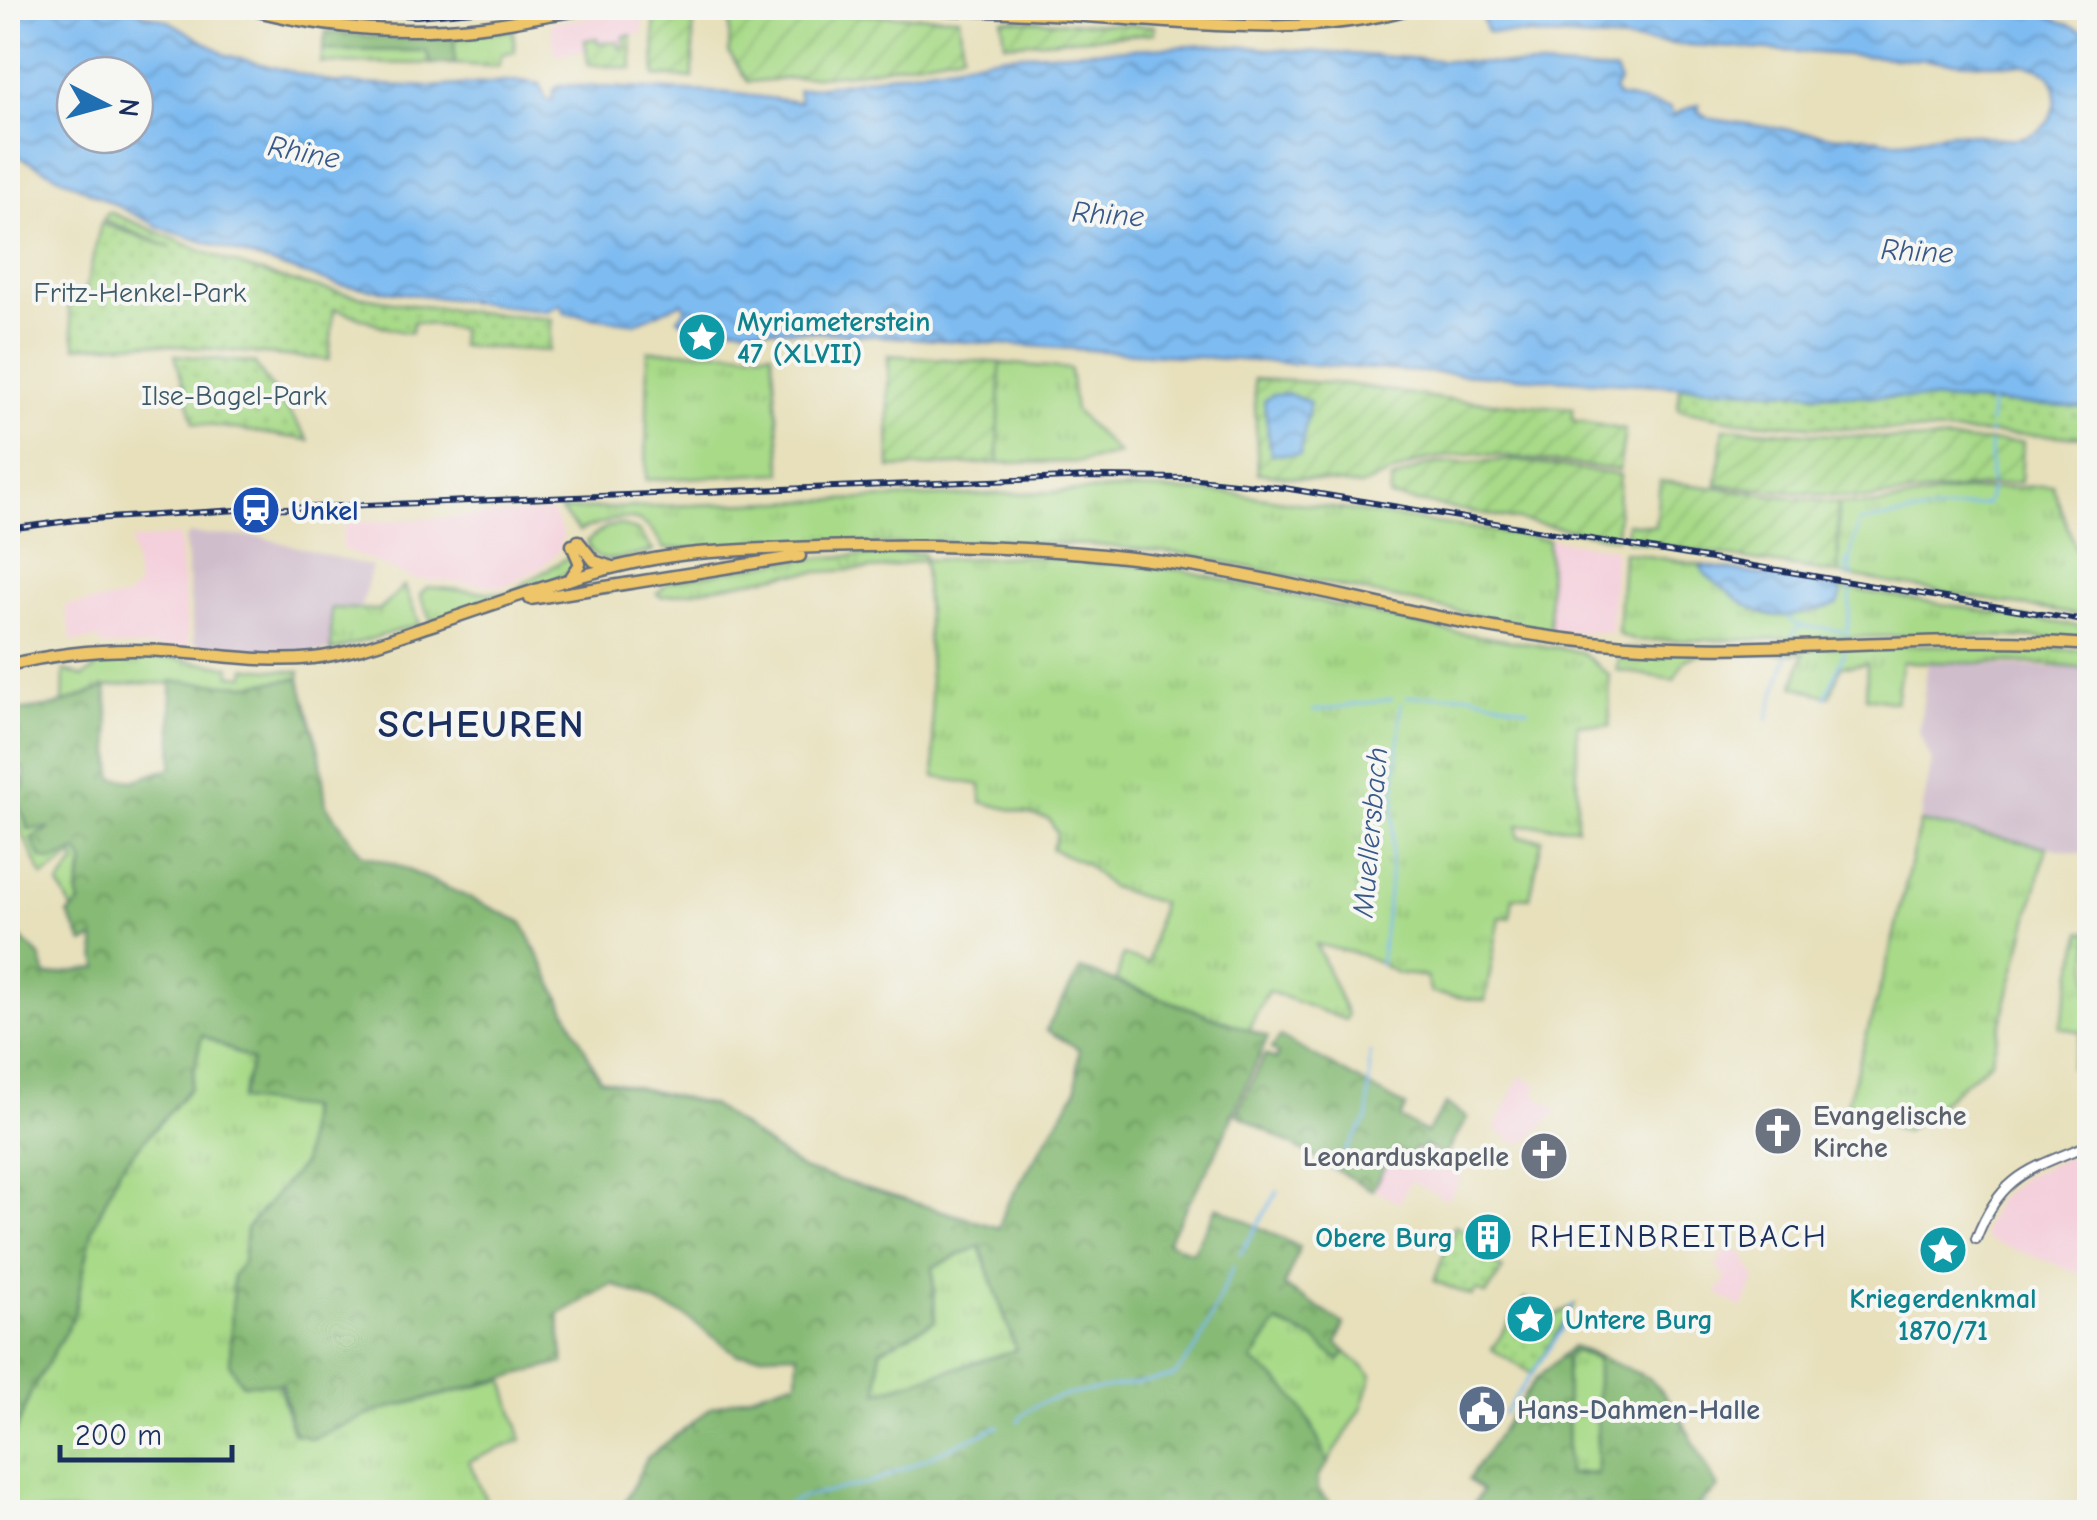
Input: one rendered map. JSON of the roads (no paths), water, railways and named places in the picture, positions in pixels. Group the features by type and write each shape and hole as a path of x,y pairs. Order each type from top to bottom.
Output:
{"main road":[{"path":"246,8 317,23 400,30 481,26 604,8"},
{"path":"845,8 1033,13 1277,28 1358,21 1412,8"},
{"path":"568,580 580,564 575,543 594,561 613,567"},
{"path":"8,665 118,650 258,659 316,658 363,648 613,567 711,552 820,550 1001,549 1111,555 1199,567 1501,630 1601,643 1739,647 1977,639 2090,645"},
{"path":"510,600 820,550"}],"street":[{"path":"1976,1239 1991,1202 2007,1185 2090,1144"}],"water":[{"name":"Rhine","path":"8,8 129,8 169,21 226,55 335,83 430,87 520,81 540,84 546,99 552,100 553,90 559,85 729,93 800,102 798,90 1006,55 1215,45 1616,72 1619,82 1614,90 1618,97 1670,108 1673,115 1699,104 1699,112 1712,119 1893,141 1953,133 2028,136 2049,121 2055,88 2044,71 2020,64 1487,32 1481,15 1484,8 2030,8 2089,33 2089,408 1403,371 684,323 678,318 686,309 682,302 636,323 565,313 561,304 547,311 339,285 164,229 8,151"},
{"path":"1289,394 1310,402 1300,455 1271,454 1264,401 1272,395"},
{"path":"1701,567 1835,587 1842,593 1838,604 1815,611 1767,614 1741,601 1706,575"}],"waterway":[{"path":"1990,424 1991,401"},
{"path":"1990,444 1991,483"},
{"path":"1852,578 1850,558 1859,522 1987,504 1991,488"},
{"path":"8,551 12,549"},
{"path":"1845,577 1848,560"},
{"path":"1847,636 1851,588"},
{"path":"1789,619 1800,626 1843,631"},
{"path":"1792,635 1799,626"},
{"path":"1826,698 1845,649"},
{"path":"1767,720 1788,652"},
{"name":"Muellersbach","path":"1407,697 1469,694 1528,709"},
{"path":"1313,711 1392,699"},
{"name":"Muellersbach","path":"1380,965 1389,892 1401,703"},
{"name":"Muellersbach","path":"1333,1170 1368,1118 1370,1052"},
{"name":"Muellersbach","path":"1240,1254 1278,1191"},
{"name":"Muellersbach","path":"1019,1421 1029,1410 1066,1395 1175,1375 1199,1345 1233,1267"},
{"path":"1504,1414 1561,1331 1572,1305"},
{"name":"Muellersbach","path":"771,1512 800,1498 872,1483 999,1426"},
{"path":"1693,1512 1707,1504"}],"railway":[{"path":"317,8 416,16 507,8"},
{"path":"8,529 76,520 238,510 1093,477 1188,478 1284,488 2090,622"}],"place":[{"name":"Myriameterstein 47 (XLVII)","path":"702,337"},
{"name":"Unkel","path":"256,510"},
{"name":"Evangelische Kirche","path":"1778,1131"},
{"name":"Leonarduskapelle","path":"1544,1156"},
{"name":"Obere Burg","path":"1488,1237"},
{"name":"Kriegerdenkmal 1870/71","path":"1943,1250"},
{"name":"Untere Burg","path":"1530,1319"},
{"name":"Hans-Dahmen-Halle","path":"1482,1409"}],"district":[{"name":"SCHEUREN","path":"482,724"},
{"name":"RHEINBREITBACH","path":"1679,1236"}],"park label":[{"name":"Fritz-Henkel-Park","path":"140,292"},
{"name":"Ilse-Bagel-Park","path":"234,395"}]}
